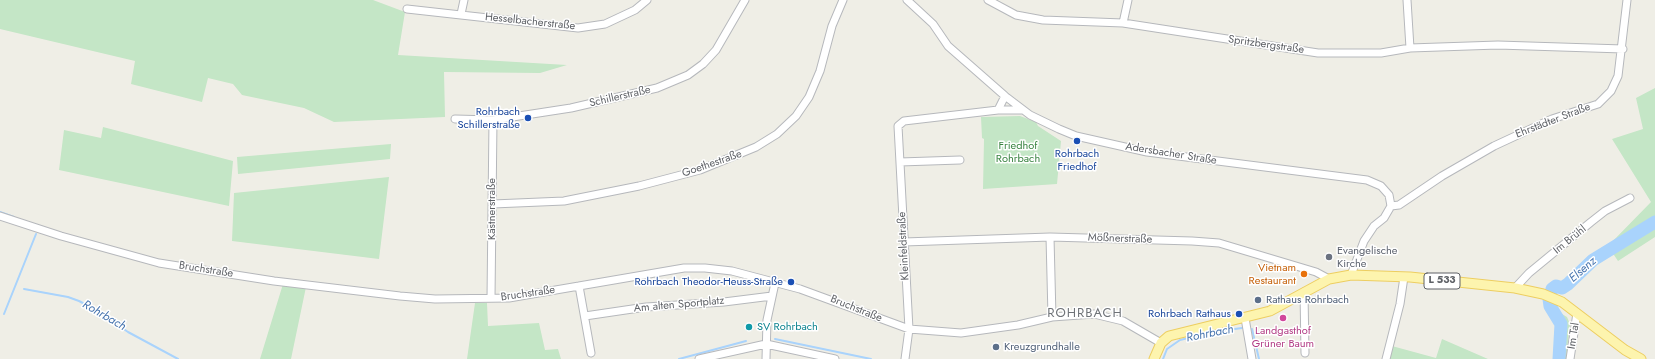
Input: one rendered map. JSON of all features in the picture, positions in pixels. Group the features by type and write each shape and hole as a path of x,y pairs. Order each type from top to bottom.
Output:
{"main road":[{"name":"L 533","path":"1161,343 1169,336 1178,332 1245,318 1270,311 1329,279 1352,275 1404,277 1533,291 1562,302 1641,359"},
{"path":"1154,359 1161,343"}],"street":[{"path":"461,14 464,0"},
{"name":"Hesselbacherstraße","path":"407,9 578,28 605,24 635,10 647,0"},
{"name":"Schillerstraße","path":"455,119 493,120 571,108 657,88 688,75 703,64 716,50 745,0"},
{"name":"Goethestraße","path":"493,204 564,201 639,186 700,170 756,147 777,134 796,116 809,97 820,71 832,26 843,0"},
{"name":"Adersbacher Straße","path":"907,0 933,24 948,46 1005,96 1023,110 1059,129 1076,136 1147,152 1367,180 1381,186 1389,195 1391,206"},
{"name":"Spritzbergstraße","path":"988,0 1016,15 1043,20 1123,23 1318,53 1381,53 1410,48 1498,45 1623,49"},
{"path":"1123,23 1128,0"},
{"path":"1407,0 1410,48"},
{"name":"Ehrstädter Straße","path":"1391,206 1399,205 1442,176 1494,146 1552,119 1598,104 1611,91 1618,76 1623,49 1627,0"},
{"path":"998,110 1005,96"},
{"name":"Kleinfeldstraße","path":"905,359 909,329 898,126 904,121 998,110 1023,110"},
{"name":"Kästnerstraße","path":"491,298 493,120"},
{"path":"900,162 960,160"},
{"name":"Im Brühl","path":"1515,288 1529,273 1591,222 1630,198"},
{"path":"1352,275 1364,241 1374,226 1384,218 1391,206"},
{"name":"Bruchstraße","path":"0,216 61,236 159,263 274,281 400,296 435,299 491,298 532,295 684,268 705,268 732,271 833,300 869,316 909,329 961,333 1018,325 1052,317 1094,314 1108,317 1133,326 1161,343"},
{"path":"1050,236 1052,317"},
{"name":"Mößnerstraße","path":"904,242 1050,236 1192,240 1219,243 1316,272 1329,279"},
{"path":"1386,359 1400,304 1404,277"},
{"path":"766,359 767,320 775,283"},
{"path":"579,286 591,352"},
{"path":"1304,292 1305,353"},
{"name":"Am alten Sportplatz","path":"585,316 646,306 724,302 772,296"},
{"name":"Im Tal","path":"1570,359 1577,313"},
{"path":"1245,318 1252,359"},
{"path":"698,359 766,344 835,359"}],"green space":[{"path":"0,0 373,0 405,12 398,55 567,65 540,73 444,72 445,117 334,122 304,108 242,95 233,84 208,78 202,102 131,84 135,61 0,29"},
{"path":"1655,88 1655,237 1618,261 1608,246 1651,202 1612,139 1643,129 1636,98"},
{"name":"Friedhof Rohrbach","path":"1020,116 1036,122 1038,126 1061,141 1057,184 983,189 984,139 982,138 981,117"},
{"path":"103,127 233,161 229,206 59,170 64,130 101,138"},
{"path":"391,144 390,159 238,174 237,157"},
{"path":"389,177 379,259 232,241 234,193"},
{"path":"283,284 306,287 291,359 260,359"},
{"path":"475,303 487,303 488,326 539,323 545,350 558,349 561,359 467,359"},
{"path":"1557,311 1567,317 1570,324 1566,359 1556,359 1559,321"},
{"path":"1442,339 1488,359 1388,359 1392,346 1436,358"}],"waterway":[{"name":"Rohrbach","path":"0,212 14,217"},
{"name":"Elsenz","path":"1559,359 1561,324 1550,306 1549,299 1552,289 1556,286 1562,288 1593,260 1655,222"},
{"name":"Rohrbach","path":"4,314 36,234"},
{"name":"Rohrbach","path":"24,289 68,297 79,301 96,310 128,332 178,359"},
{"name":"Rohrbach","path":"1163,359 1167,349 1180,340 1213,332 1242,328"},
{"name":"Rohrbach","path":"1252,329 1259,359"},
{"name":"Rohrbach","path":"775,339 871,359"},
{"name":"Rohrbach","path":"679,359 746,341"}],"place":[{"name":"Rohrbach Schillerstraße","path":"528,118"},
{"name":"Rohrbach Friedhof","path":"1077,141"},
{"name":"Evangelische Kirche","path":"1329,257"},
{"name":"Vietnam Restaurant","path":"1304,274"},
{"name":"Rohrbach Theodor-Heuss-Straße","path":"791,282"},
{"name":"Rathaus Rohrbach","path":"1258,300"},
{"name":"Rohrbach Rathaus","path":"1239,314"},
{"name":"Landgasthof Grüner Baum","path":"1283,318"},
{"name":"SV Rohrbach","path":"749,327"},
{"name":"Kreuzgrundhalle","path":"996,347"}],"district":[{"name":"ROHRBACH","path":"1085,314"}]}
